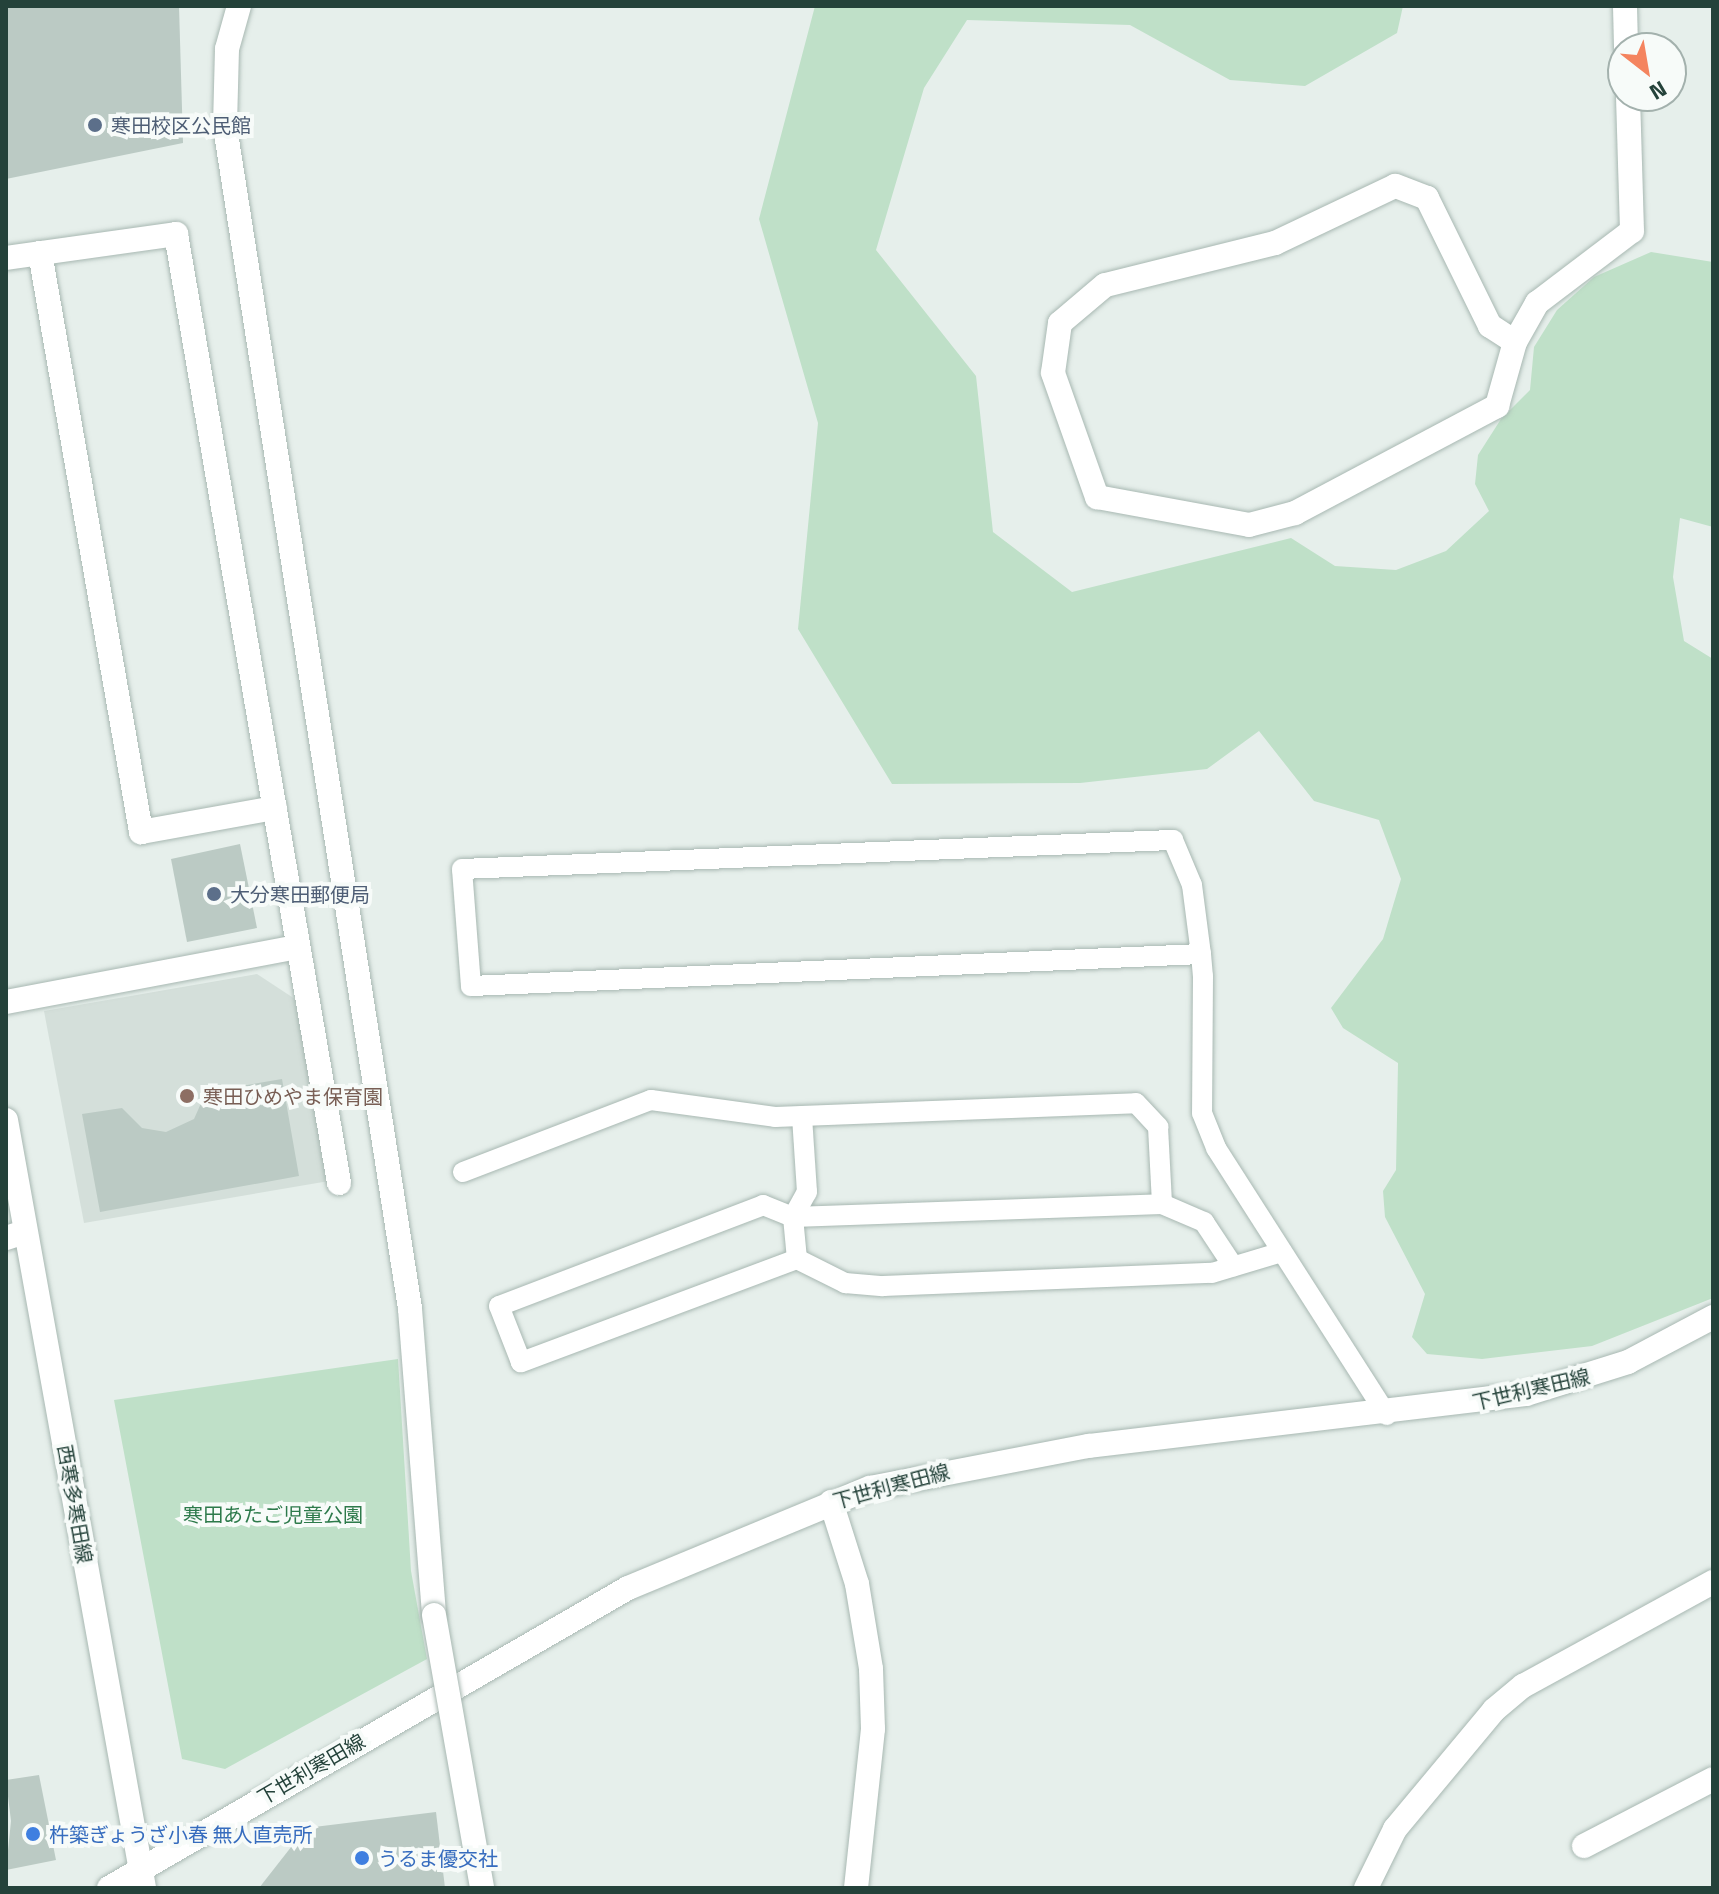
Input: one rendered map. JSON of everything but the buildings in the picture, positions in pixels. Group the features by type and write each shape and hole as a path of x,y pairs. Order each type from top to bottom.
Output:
{"street":[{"path":"239,6 227,49 225,127 410,1309 434,1615 482,1888"},
{"path":"1625,6 1626,32"},
{"path":"1515,342 1490,326 1427,198 1395,186 1275,243 1096,290 1060,323 1053,373 1097,497 1249,525 1295,513 1497,406 1515,342 1537,303 1632,231 1628,112"},
{"path":"6,258 176,234 339,1183"},
{"path":"40,253 141,832 275,808"},
{"path":"6,1002 298,947"},
{"name":"西寒多寒田線","path":"6,1120 16,1235 142,1878"},
{"name":"下世利寒田線","path":"109,1888 142,1878 628,1588 831,1502 1025,1456 1387,1415 1561,1385 1628,1362 1713,1317"},
{"path":"831,1502 857,1584 871,1669 873,1729 856,1888"},
{"path":"1366,1888 1395,1829 1494,1710 1523,1686 1713,1582"},
{"path":"1584,1846 1713,1779"}],"lane":[{"path":"1201,954 471,986 462,869 1173,840 1192,885 1201,954 1202,1113 1216,1148 1387,1415"},
{"path":"463,1172 651,1100 802,1116 1136,1103 1158,1127 1162,1204"},
{"path":"797,1259 793,1217 807,1192 802,1116"},
{"path":"1233,1266 1204,1222 1162,1204 793,1217 763,1205 499,1306 521,1362 797,1259 845,1283 883,1286 1212,1273 1282,1252"}],"shaded area":[{"name":"寒田ひめやま保育園","path":"257,974 295,999 329,1181 84,1223 44,1011"}],"green space":[{"path":"815,6 1403,6 1397,33 1305,86 1230,80 1130,25 967,20 924,88 876,250 976,376 993,532 1072,592 1291,538 1335,566 1396,570 1446,551 1489,511 1475,484 1478,455 1501,419 1530,390 1534,347 1557,310 1594,277 1651,252 1713,262 1713,527 1680,518 1673,577 1684,641 1713,659 1713,1298 1592,1346 1482,1359 1427,1354 1412,1337 1425,1294 1385,1217 1383,1191 1396,1170 1398,1063 1343,1028 1331,1008 1383,939 1401,879 1379,820 1314,801 1259,731 1207,769 1080,783 892,784 798,629 818,423 759,219"},
{"name":"寒田あたご児童公園","path":"398,1359 411,1571 427,1659 225,1769 182,1759 114,1400"}],"place":[{"name":"寒田校区公民館","path":"95,125"},
{"name":"大分寒田郵便局","path":"214,894"},
{"name":"寒田ひめやま保育園","path":"187,1096"},
{"name":"杵築ぎょうざ小春 無人直売所","path":"33,1834"},
{"name":"うるま優交社","path":"362,1858"}]}
